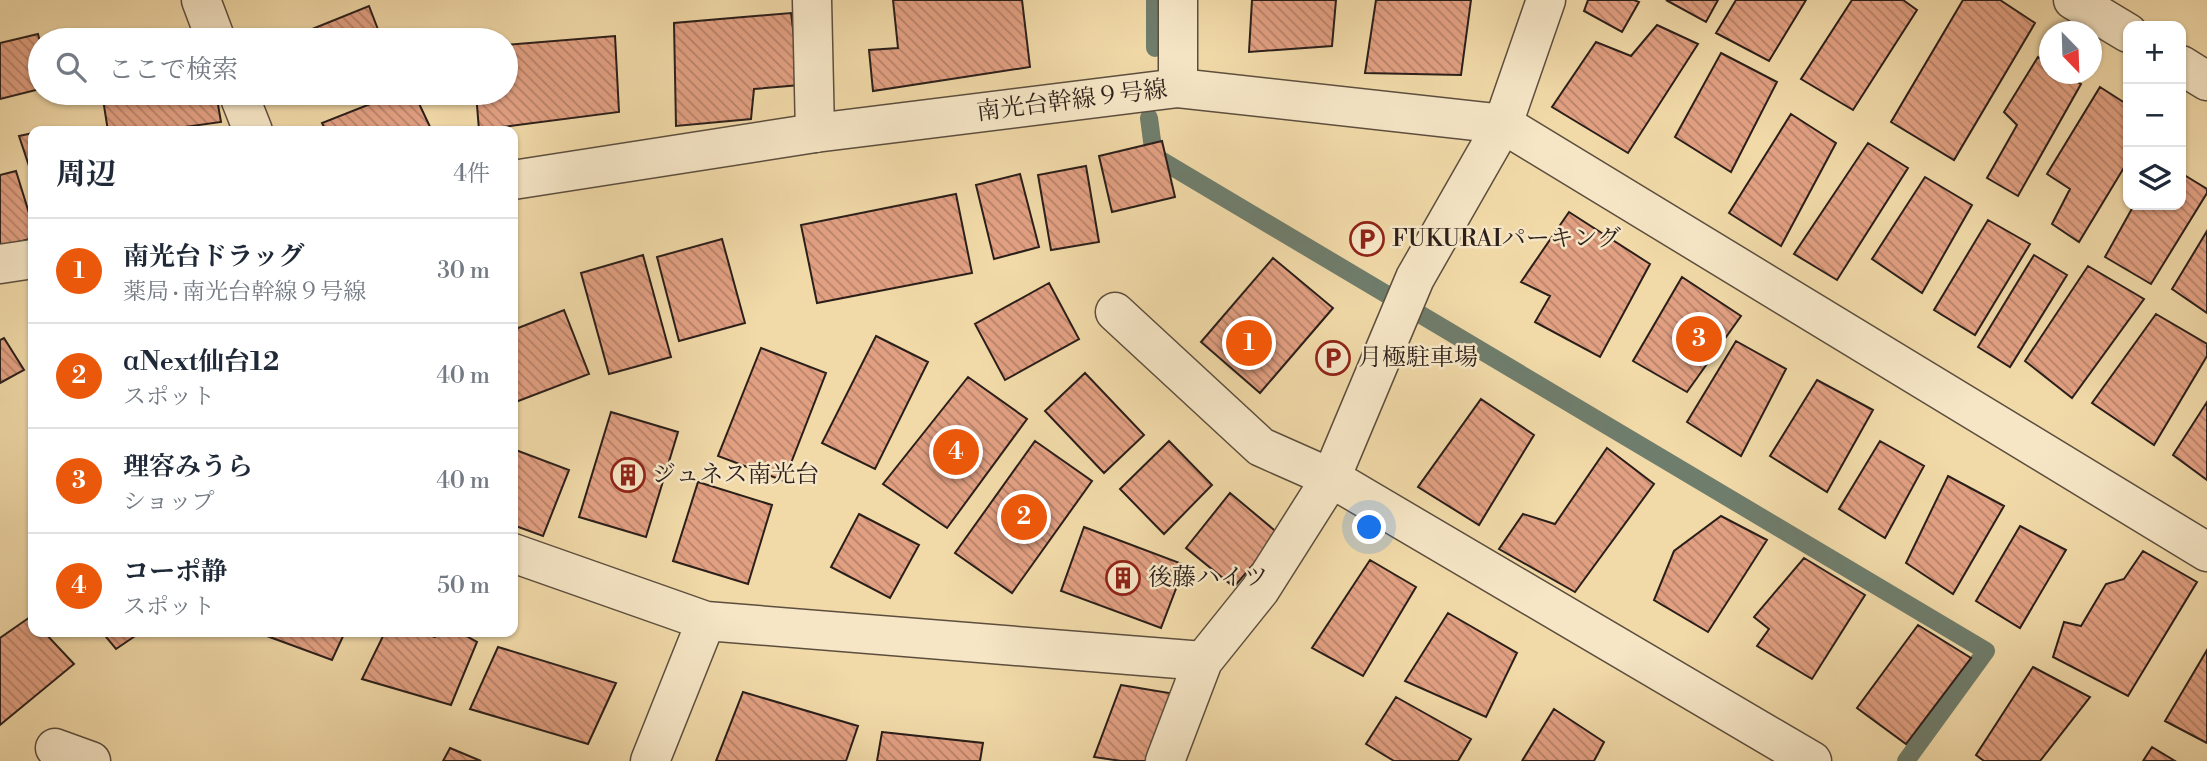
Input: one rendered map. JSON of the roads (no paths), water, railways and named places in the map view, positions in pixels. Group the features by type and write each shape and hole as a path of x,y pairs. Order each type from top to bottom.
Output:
{"street":[{"path":"201,0 212,28"},
{"path":"812,0 814,133"},
{"path":"1178,0 1178,88"},
{"path":"1165,761 1203,661 1260,590 1331,478 1415,278 1503,124 1546,0"},
{"path":"2073,0 2123,30"},
{"path":"2186,68 2207,81"},
{"name":"南光台幹線９号線","path":"518,179 814,133 1178,88 1503,124"},
{"path":"243,105 251,126"},
{"path":"1503,124 2207,552"},
{"path":"0,264 28,260"},
{"path":"1115,312 1261,447 1331,478 1812,761"},
{"path":"518,556 706,621 1203,661"},
{"path":"650,761 706,621"},
{"path":"55,748 91,761"}],"waterway":[{"path":"1155,0 1155,48"},
{"path":"1149,118 1154,156 1986,651 1906,761"}],"place":[{"name":"FUKURAIパーキング","path":"1367,239"},
{"name":"理容みうら","path":"1699,339"},
{"name":"南光台ドラッグ","path":"1249,343"},
{"name":"月極駐車場","path":"1333,358"},
{"name":"コーポ静","path":"956,452"},
{"name":"ジュネス南光台","path":"628,475"},
{"name":"αNext仙台12","path":"1024,517"},
{"name":"後藤ハイツ","path":"1123,578"}]}
